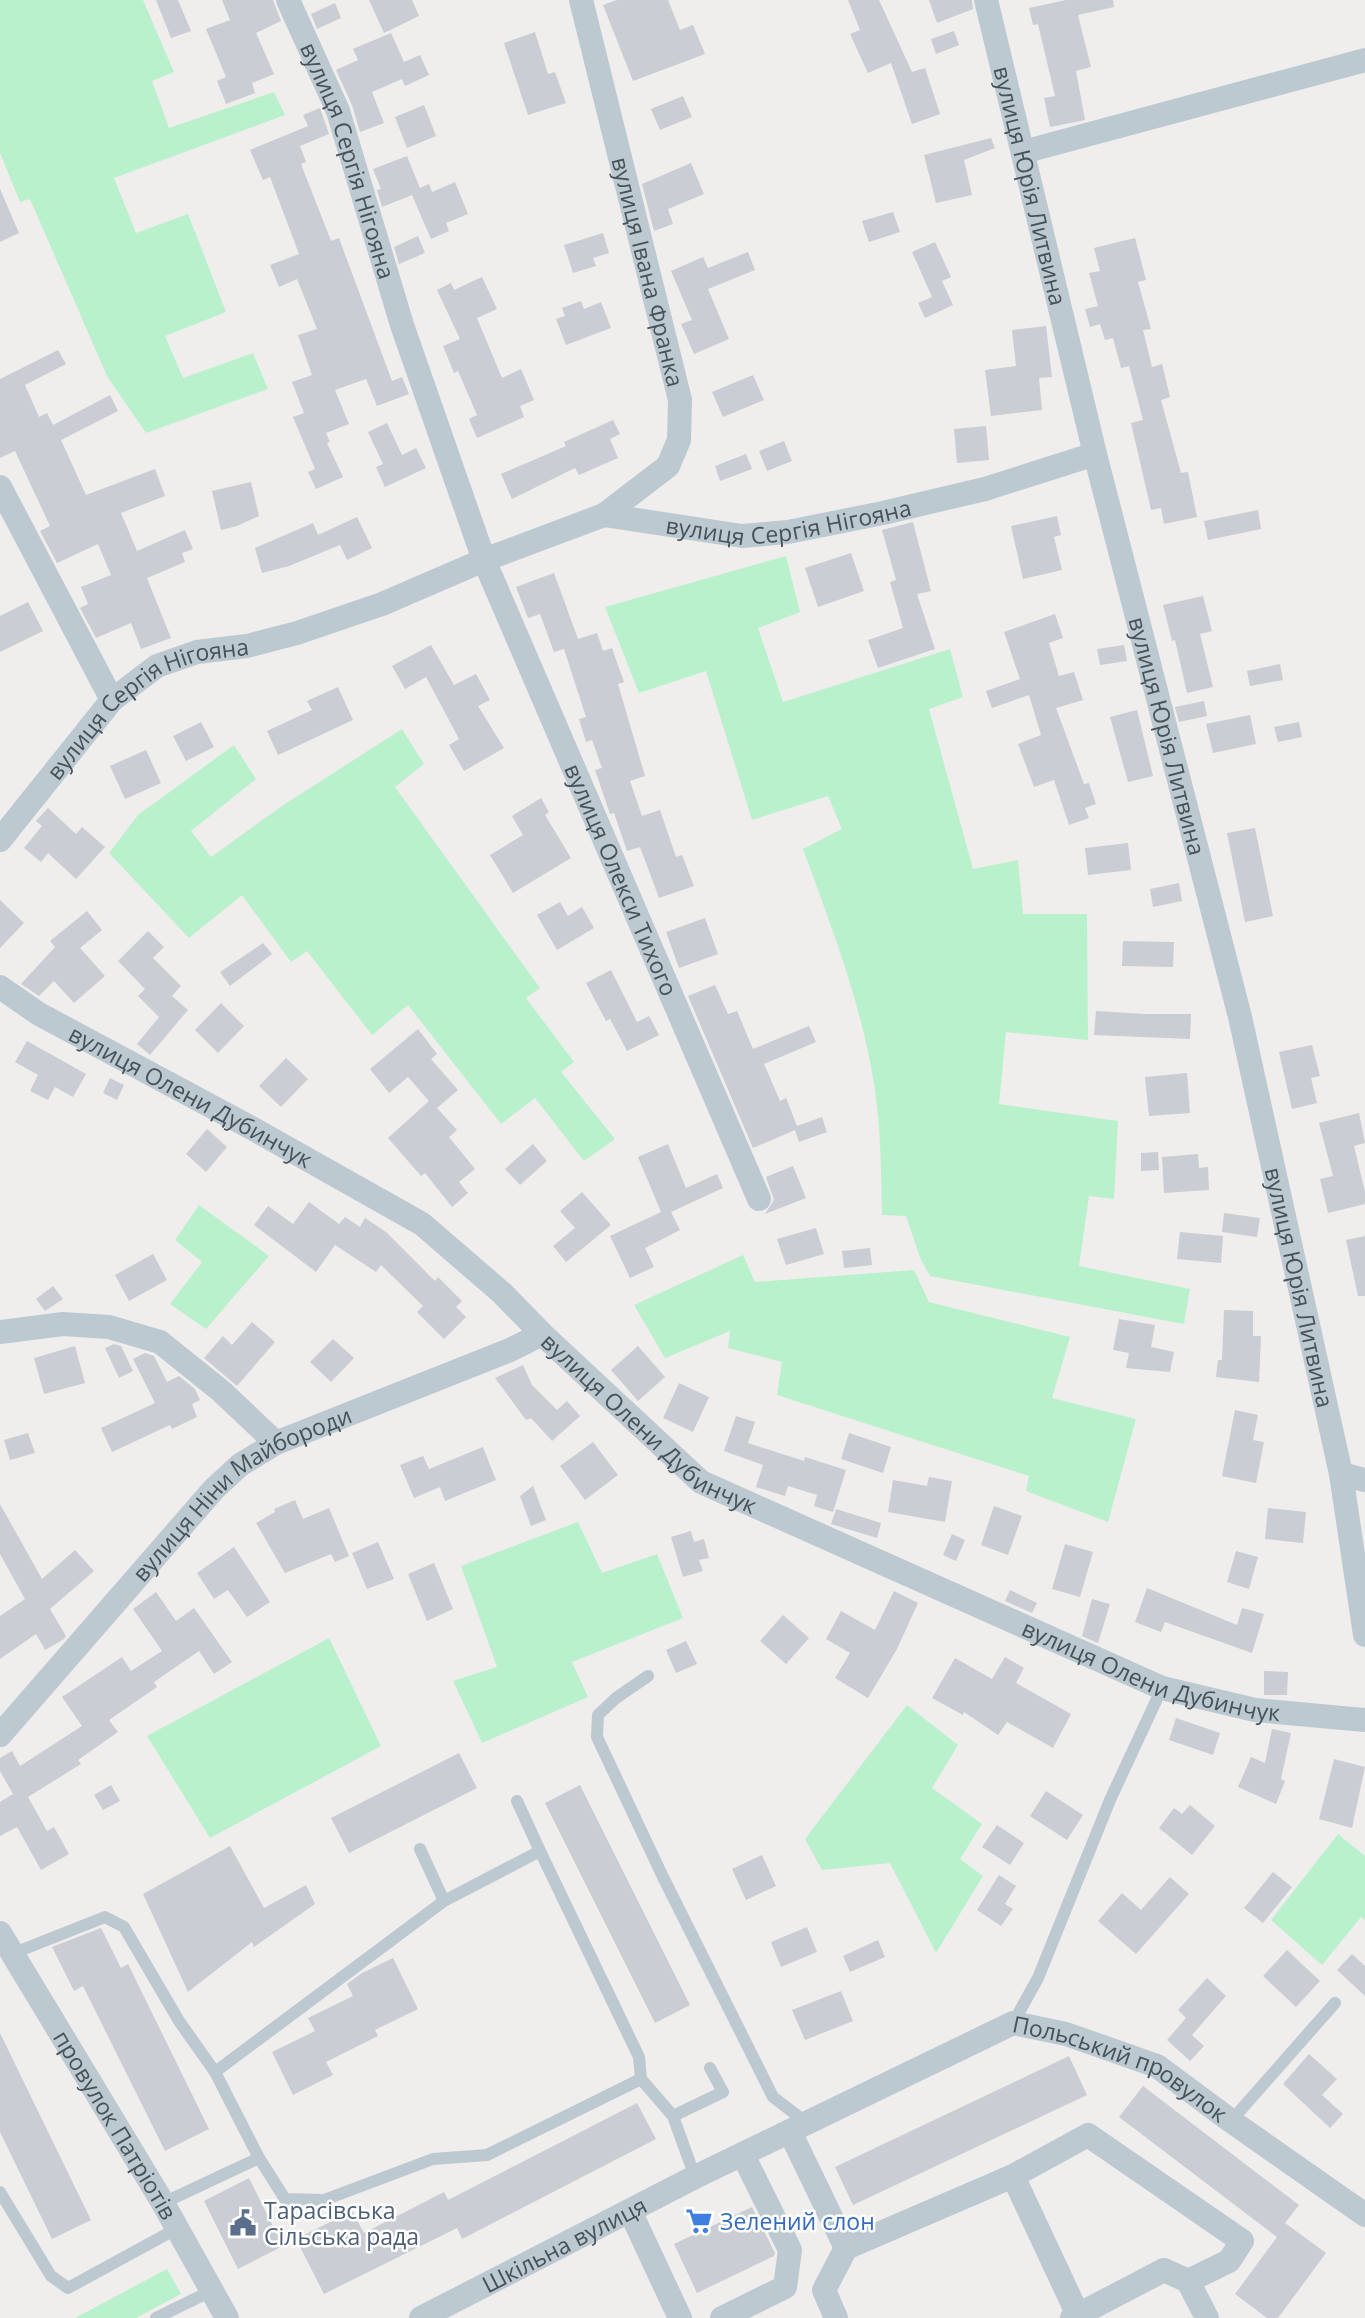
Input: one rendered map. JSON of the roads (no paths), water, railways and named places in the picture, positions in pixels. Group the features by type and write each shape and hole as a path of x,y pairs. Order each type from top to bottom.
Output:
{"street":[{"name":"вулиця Сергія Нігояна","path":"288,0 338,111 402,325 484,560"},
{"name":"вулиця Івана Франка","path":"581,0 680,400 679,440 668,466 604,515"},
{"name":"вулиця Юрія Литвина","path":"986,0 1096,454 1240,1017 1353,1477 1365,1635"},
{"path":"1023,152 1365,60"},
{"name":"вулиця Сергія Нігояна","path":"0,840 112,700 157,666 197,652 247,646 297,633 382,604 484,560 604,515 742,536 788,532 985,489 1096,454"},
{"path":"0,487 112,700"},
{"name":"вулиця Олекси Тихого","path":"484,560 759,1199"},
{"name":"вулиця Олени Дубинчук","path":"0,988 39,1014 257,1131 422,1224 502,1293 542,1334 701,1482 1162,1688 1255,1710 1365,1720"},
{"path":"0,1332 64,1324 109,1327 160,1342 221,1391 276,1443"},
{"name":"вулиця Ніни Майбороди","path":"0,1735 214,1489 240,1465 276,1443 510,1350 542,1334"},
{"name":"провулок Патріотів","path":"7,1943 163,2203 227,2318"},
{"name":"Польський провулок","path":"702,2174 1013,2023 1066,2034 1157,2066 1365,2215"},
{"path":"799,2127 846,2248"},
{"path":"836,2318 824,2290 846,2248 1013,2176 1088,2136 1242,2241 1229,2261 1188,2281"},
{"path":"722,2318 785,2287 787,2275 790,2250 743,2155"},
{"name":"Шкільна вулиця","path":"421,2318 702,2174"},
{"path":"1013,2176 1075,2316 1164,2270 1188,2281 1207,2318"},
{"path":"630,2211 680,2318"}],"lane":[{"path":"648,1676 598,1714 597,1737 663,1877 773,2097 799,2127"},
{"path":"1013,2023 1038,1978 1110,1800 1162,1688"},
{"path":"517,1801 639,2057 641,2079 673,2116 702,2174"},
{"path":"420,1849 444,1901"},
{"path":"215,2072 444,1901 540,1851"},
{"path":"7,1943 105,1917 124,1927 179,2021 215,2072 259,2158 285,2199 324,2200 433,2159 487,2155 641,2079"},
{"path":"1231,2121 1335,2003"},
{"path":"673,2116 723,2092 710,2067"},
{"path":"163,2203 259,2158"},
{"path":"0,2192 51,2276 68,2288 176,2229"},
{"path":"156,2318 211,2291"}],"place":[{"name":"Зелений слон","path":"699,2221"},
{"name":"Тарасівська Сільська рада","path":"243,2223"}]}
